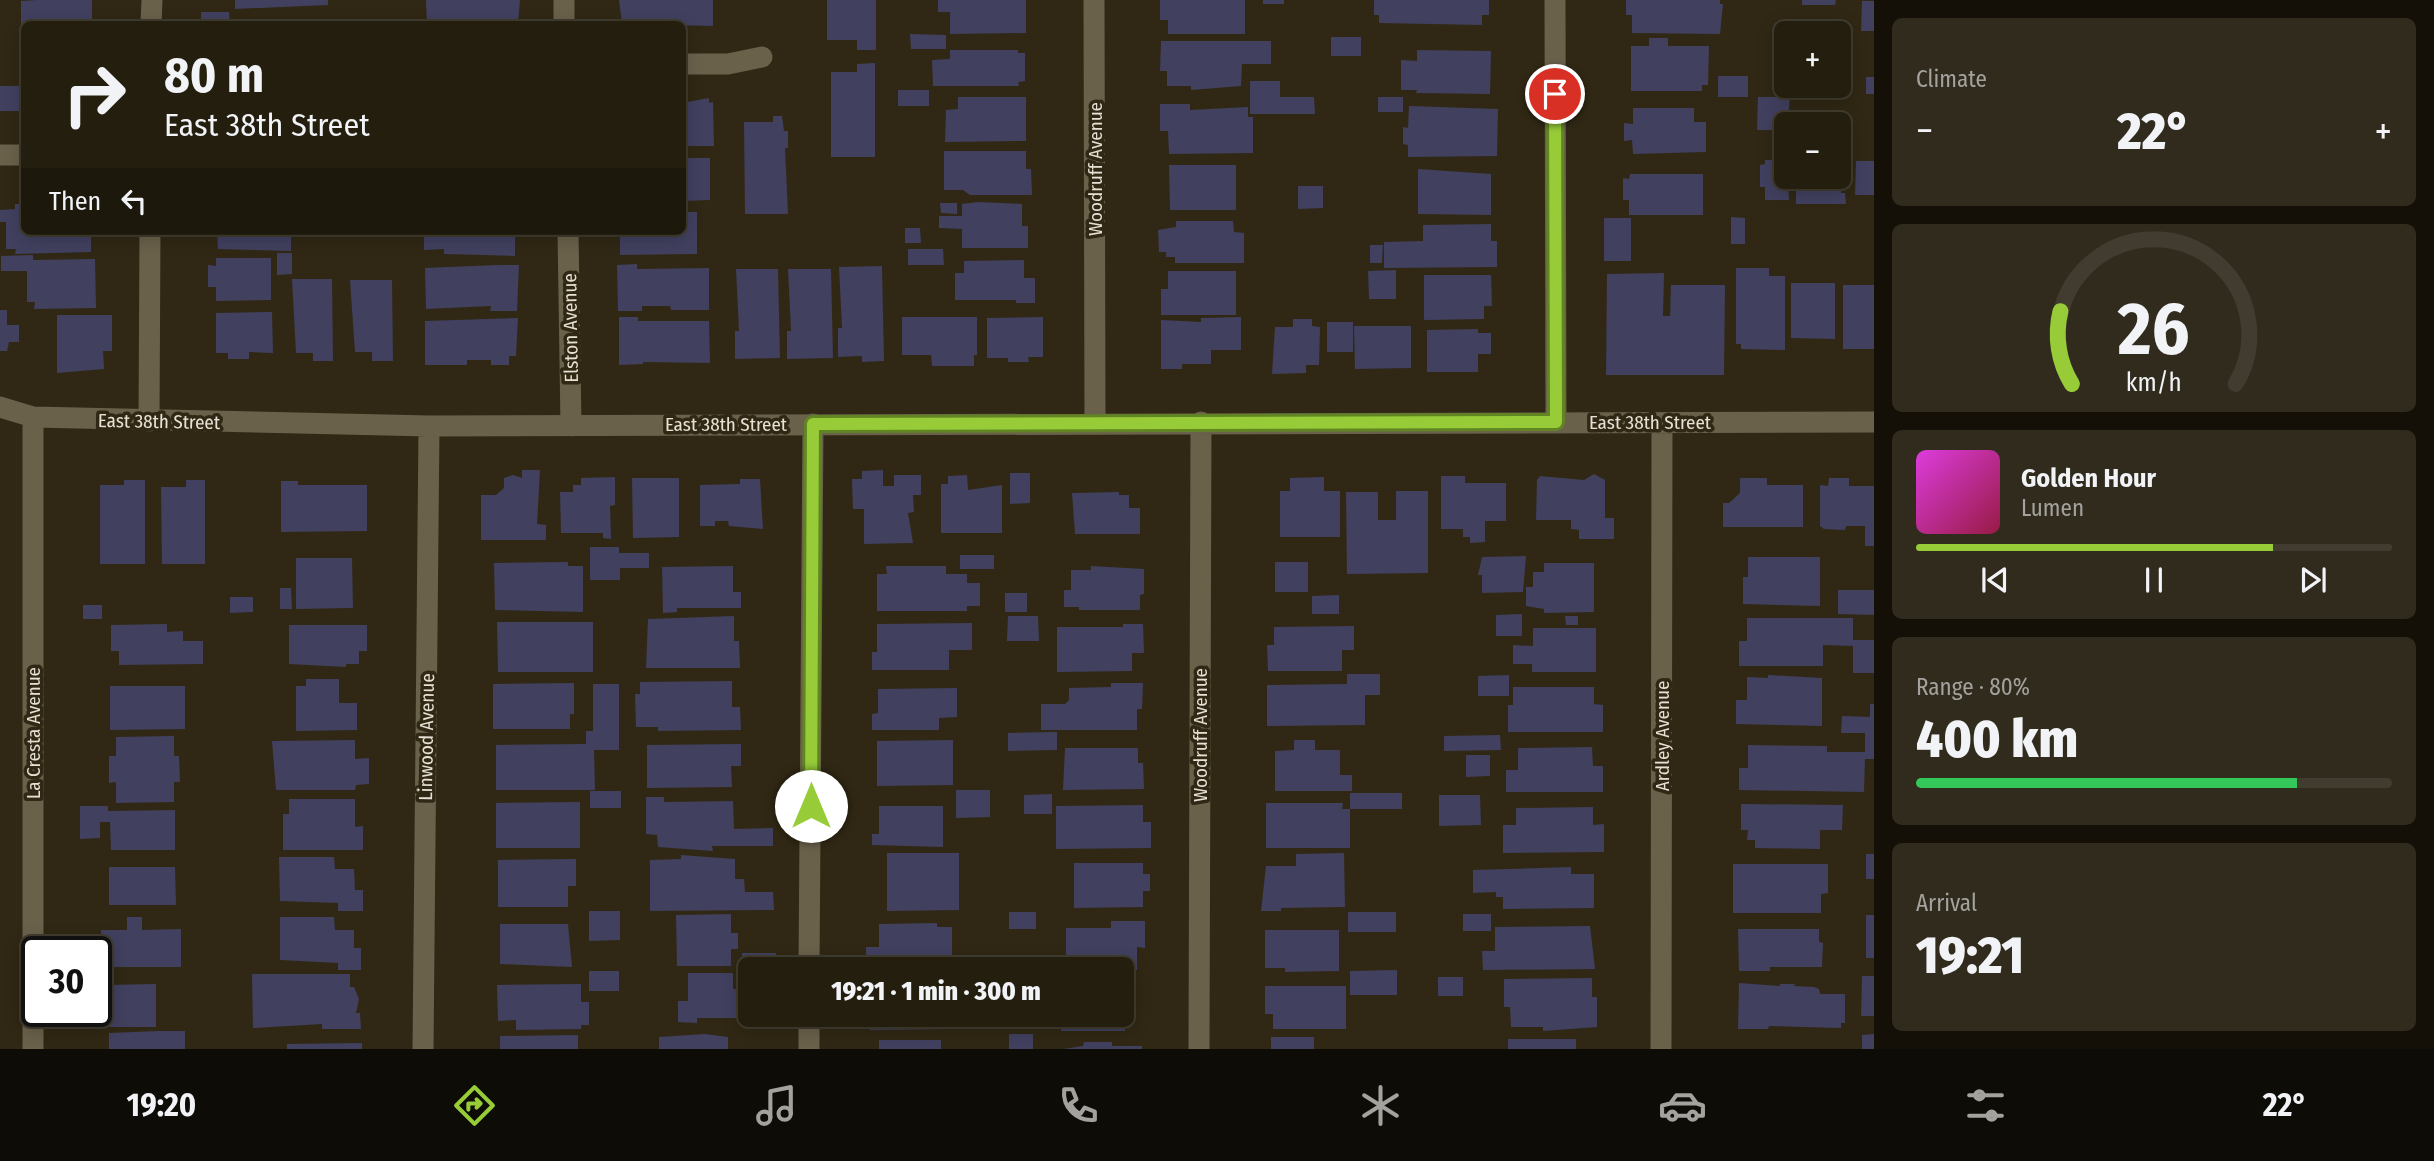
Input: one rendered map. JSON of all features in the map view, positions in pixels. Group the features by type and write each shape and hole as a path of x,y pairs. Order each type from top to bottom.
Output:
{"street":[{"path":"151,21 152,0"},
{"path":"564,0 564,21"},
{"name":"Woodruff Avenue","path":"1094,0 1095,422"},
{"path":"1555,0 1556,422"},
{"path":"686,64 727,64 762,57"},
{"path":"0,155 21,155"},
{"path":"149,421 150,235"},
{"name":"Elston Avenue","path":"568,235 571,426"},
{"name":"East 38th Street","path":"0,407 33,418 429,426 1095,422 1874,422"},
{"name":"La Cresta Avenue","path":"33,418 33,1049"},
{"name":"Woodruff Avenue","path":"1199,1049 1200,422"},
{"name":"Ardley Avenue","path":"1661,1049 1662,423"},
{"path":"809,957 813,424"},
{"name":"Linwood Avenue","path":"423,1049 429,426"},
{"path":"809,1027 809,1049"}],"building":[{"path":"92,0 92,21 21,21 21,1"},
{"path":"235,0 328,0 328,5 235,9"},
{"path":"426,0 520,0 518,21 427,21"},
{"path":"619,0 713,0 713,26 686,25 686,21 622,21"},
{"path":"827,0 876,0 876,50 857,50 857,40 827,40"},
{"path":"938,0 1026,0 1026,33 950,34 950,12 938,12"},
{"path":"1160,0 1245,0 1245,34 1168,34 1168,20 1160,20"},
{"path":"1263,0 1284,0 1284,4 1263,4"},
{"path":"1374,0 1489,0 1489,15 1482,15 1482,25 1379,23 1379,15 1374,15"},
{"path":"1626,0 1720,0 1720,4 1723,4 1720,34 1632,33 1632,15 1626,15"},
{"path":"1802,0 1836,0 1835,5 1802,5"},
{"path":"1862,1 1874,1 1874,31 1861,31"},
{"path":"201,12 229,12 230,21 201,21"},
{"path":"910,34 946,35 946,49 911,49"},
{"path":"1331,37 1361,37 1361,56 1331,56"},
{"path":"1649,38 1668,38 1668,46 1709,46 1708,85 1702,85 1702,91 1631,91 1631,46 1649,46"},
{"path":"1161,41 1271,41 1271,64 1242,64 1241,86 1191,90 1191,86 1167,86 1167,71 1160,71"},
{"path":"950,50 1018,50 1018,53 1025,53 1025,81 1018,82 1019,86 933,86 932,60 950,59"},
{"path":"1417,50 1491,51 1490,94 1416,93 1417,90 1401,90 1401,60 1417,61"},
{"path":"875,63 875,157 831,157 831,72 857,72 857,64"},
{"path":"1718,76 1748,76 1748,97 1718,97"},
{"path":"1866,77 1874,77 1874,94 1866,94"},
{"path":"1250,81 1280,81 1280,97 1314,97 1315,114 1250,114"},
{"path":"0,86 21,86 21,111 0,111"},
{"path":"898,90 929,90 929,106 898,106"},
{"path":"958,97 1026,97 1026,141 945,142 946,110 958,109"},
{"path":"1378,97 1403,97 1403,112 1378,112"},
{"path":"1758,97 1790,98 1789,112 1774,112 1774,130 1757,130"},
{"path":"709,98 709,103 713,102 714,146 686,146 686,102"},
{"path":"1160,104 1190,104 1190,110 1248,107 1248,117 1253,117 1253,153 1169,154 1168,131 1160,131"},
{"path":"1409,106 1498,109 1497,156 1408,157 1408,145 1403,144 1403,127 1408,128"},
{"path":"1633,108 1694,108 1694,122 1706,122 1706,152 1633,154 1632,140 1624,141 1624,123 1633,124"},
{"path":"773,116 782,116 784,131 788,131 788,148 785,148 788,214 745,214 744,122 773,122"},
{"path":"944,151 1026,151 1026,169 1031,169 1032,195 970,195 963,190 944,190"},
{"path":"686,158 710,158 710,200 686,201"},
{"path":"1765,160 1774,160 1774,189 1788,189 1789,200 1765,200 1765,187 1760,187 1760,165 1765,164"},
{"path":"1856,161 1874,161 1874,195 1855,195"},
{"path":"1169,165 1236,165 1236,210 1170,210"},
{"path":"1418,169 1491,174 1491,215 1418,214"},
{"path":"1630,174 1703,174 1703,215 1629,215 1629,200 1623,200 1623,178 1629,179"},
{"path":"1298,186 1323,186 1323,208 1298,209"},
{"path":"1796,189 1841,189 1841,193 1845,193 1846,204 1796,204"},
{"path":"940,203 957,203 957,214 941,213"},
{"path":"15,204 21,204 21,235 91,235 91,252 15,254 16,249 6,249 6,222 0,222 0,210 15,209"},
{"path":"962,204 1022,204 1022,226 1028,226 1028,248 962,248 962,229 939,228 939,216 962,216"},
{"path":"686,212 697,212 697,254 620,255 620,235 686,235"},
{"path":"1731,217 1745,218 1745,244 1731,244"},
{"path":"1604,218 1631,218 1631,261 1604,261"},
{"path":"1176,221 1233,221 1234,232 1244,233 1244,263 1175,263 1175,257 1166,257 1166,252 1159,252 1158,230 1176,227"},
{"path":"1491,224 1491,241 1497,241 1497,267 1384,268 1384,242 1423,241 1423,225"},
{"path":"905,228 920,228 921,243 905,243"},
{"path":"217,235 291,235 291,251 218,249"},
{"path":"424,235 515,235 515,256 444,254 444,249 424,250"},
{"path":"1370,245 1383,245 1382,263 1370,263"},
{"path":"908,249 943,249 944,265 908,265"},
{"path":"277,253 292,253 292,274 277,275"},
{"path":"33,255 33,260 95,259 96,308 34,309 35,302 27,302 27,271 1,271 1,256"},
{"path":"216,258 271,258 271,300 216,301 216,287 208,287 208,265 216,266"},
{"path":"1024,260 1024,278 1035,278 1035,303 1016,303 1016,300 955,300 955,273 964,273 964,261"},
{"path":"637,264 637,269 709,268 709,310 671,310 670,306 642,306 642,311 618,311 617,265"},
{"path":"519,265 517,311 490,311 491,306 426,309 425,268"},
{"path":"882,266 884,361 862,362 862,356 838,357 838,328 842,328 839,267"},
{"path":"1736,268 1769,268 1769,276 1785,276 1785,350 1741,349 1741,344 1736,344"},
{"path":"736,269 778,269 780,358 735,359 735,331 739,331"},
{"path":"788,269 831,269 833,358 787,359 787,331 791,331"},
{"path":"1396,270 1396,299 1369,299 1368,271"},
{"path":"1168,271 1236,271 1236,315 1161,315 1161,289 1168,289"},
{"path":"1664,273 1663,316 1670,316 1671,285 1725,285 1724,375 1606,375 1607,274"},
{"path":"1424,275 1491,275 1492,306 1484,306 1484,319 1424,320"},
{"path":"292,279 332,279 333,361 313,361 313,353 296,353"},
{"path":"350,280 392,280 393,361 372,361 372,352 355,352"},
{"path":"1791,283 1835,283 1835,339 1791,338"},
{"path":"1843,285 1874,285 1874,349 1843,349"},
{"path":"0,310 7,310 7,325 19,325 19,342 9,342 7,351 0,351"},
{"path":"272,312 273,353 249,352 249,359 228,359 228,353 216,353 216,313"},
{"path":"57,315 112,315 112,351 103,351 104,369 57,373"},
{"path":"619,317 638,317 638,321 709,321 710,363 643,362 619,365"},
{"path":"902,317 977,317 977,355 974,355 974,366 932,366 931,355 902,355"},
{"path":"1043,317 1043,357 1028,357 1029,362 987,358 987,318"},
{"path":"1241,317 1241,350 1211,350 1211,364 1182,364 1182,369 1161,369 1161,320 1201,322 1201,318"},
{"path":"518,318 516,356 509,356 509,365 491,365 491,360 467,360 467,365 425,365 425,321"},
{"path":"1293,319 1312,319 1312,326 1320,327 1319,365 1306,365 1306,373 1272,374 1275,327 1293,327"},
{"path":"1327,322 1353,322 1353,352 1327,352"},
{"path":"1354,326 1411,326 1411,368 1355,369"},
{"path":"1478,329 1478,333 1491,333 1491,354 1478,354 1478,372 1427,372 1427,330"},
{"path":"522,470 540,470 537,524 546,525 546,540 481,540 481,495 496,495 504,488 504,478 513,475 522,478"},
{"path":"883,470 883,486 894,486 894,475 921,475 921,495 913,495 914,512 908,513 913,543 864,544 864,509 853,509 852,479 862,479 862,471"},
{"path":"1010,473 1030,473 1030,503 1010,504"},
{"path":"1594,474 1605,480 1605,518 1614,518 1614,539 1579,539 1579,530 1571,529 1571,520 1536,520 1537,480 1540,476 1584,480"},
{"path":"967,475 968,490 1002,485 1002,533 941,533 941,484 948,484 948,476"},
{"path":"1441,476 1465,476 1465,483 1506,483 1506,521 1485,521 1485,542 1470,543 1470,537 1463,537 1463,529 1441,529"},
{"path":"615,477 615,505 610,506 611,539 603,538 603,533 561,533 560,492 573,492 573,485 581,485 581,478"},
{"path":"1324,477 1324,491 1340,491 1340,537 1280,537 1280,491 1290,491 1290,478"},
{"path":"632,478 679,478 679,537 633,538"},
{"path":"1740,478 1767,478 1767,485 1803,485 1803,527 1723,527 1723,503 1729,503 1740,493"},
{"path":"1829,478 1849,478 1849,486 1874,486 1874,546 1865,546 1865,526 1846,526 1845,530 1824,529 1820,526 1820,485 1828,486"},
{"path":"740,479 760,479 763,529 729,526 728,521 715,521 715,526 700,526 700,485 740,484"},
{"path":"124,480 145,480 145,564 100,564 100,485 124,485"},
{"path":"186,480 205,480 205,564 162,564 161,487 186,487"},
{"path":"281,481 298,481 298,485 367,485 367,531 281,532"},
{"path":"1396,491 1428,491 1428,573 1347,574 1346,492 1378,492 1378,520 1396,520"},
{"path":"1119,492 1119,495 1129,495 1129,508 1140,508 1140,534 1075,534 1072,493"},
{"path":"590,547 619,547 619,553 649,553 649,568 620,568 620,580 590,580"},
{"path":"960,555 994,555 994,569 960,569"},
{"path":"1526,556 1523,592 1482,593 1482,575 1478,575 1482,557"},
{"path":"1748,557 1820,557 1820,606 1743,604 1743,577 1748,577"},
{"path":"296,558 352,558 353,608 296,609"},
{"path":"568,562 568,566 583,566 583,612 495,610 494,563"},
{"path":"1275,562 1308,562 1308,592 1275,592"},
{"path":"1544,563 1594,563 1594,612 1544,613 1544,609 1526,606 1526,587 1533,587 1533,572 1544,572"},
{"path":"733,566 733,592 741,592 741,608 677,608 677,612 663,613 662,567"},
{"path":"886,566 946,566 946,574 967,574 967,583 980,583 980,606 967,606 967,611 877,611 877,574 887,574"},
{"path":"1091,566 1144,569 1144,594 1140,595 1140,610 1079,610 1079,607 1064,607 1064,590 1071,590 1071,570 1091,570"},
{"path":"280,588 291,588 292,609 280,609"},
{"path":"1838,590 1874,590 1874,615 1838,614"},
{"path":"1005,593 1027,593 1027,612 1005,612"},
{"path":"1339,595 1339,614 1312,614 1312,596"},
{"path":"230,597 253,597 253,612 230,613"},
{"path":"83,605 102,605 102,619 83,619"},
{"path":"1522,614 1522,636 1496,636 1496,615"},
{"path":"734,616 734,641 739,641 740,668 646,668 648,619"},
{"path":"1008,616 1038,616 1039,641 1007,641"},
{"path":"1565,616 1578,616 1578,625 1566,625"},
{"path":"1747,618 1853,618 1853,640 1874,640 1874,673 1853,673 1853,646 1823,645 1823,666 1739,666 1739,641 1747,641"},
{"path":"497,622 593,622 593,672 498,672"},
{"path":"972,623 972,650 949,650 949,670 872,670 872,652 877,652 877,624"},
{"path":"167,624 167,632 183,631 183,641 203,641 203,664 119,665 119,651 111,651 111,625"},
{"path":"1123,624 1143,624 1144,653 1132,653 1132,671 1057,672 1057,627 1123,627"},
{"path":"289,625 367,625 367,651 359,651 359,664 346,664 346,667 289,664"},
{"path":"1354,626 1354,650 1342,650 1342,671 1268,671 1267,645 1274,645 1274,627"},
{"path":"1533,628 1596,628 1596,672 1532,672 1532,664 1513,664 1513,645 1533,646"},
{"path":"1347,674 1380,674 1380,695 1365,695 1365,725 1267,726 1267,685 1347,684"},
{"path":"1509,675 1509,696 1478,696 1478,676"},
{"path":"1768,675 1822,678 1822,726 1736,724 1736,700 1747,700 1747,677 1768,678"},
{"path":"306,679 339,679 339,703 357,703 357,730 296,731 296,686 306,686"},
{"path":"732,681 732,707 740,707 741,730 658,731 658,727 636,727 635,694 640,694 640,682"},
{"path":"574,683 574,714 570,714 570,729 493,729 493,684"},
{"path":"1111,683 1143,683 1142,709 1137,709 1137,730 1041,730 1041,704 1065,704 1069,700 1069,688 1111,687"},
{"path":"593,684 619,684 619,750 594,750 595,790 496,790 496,745 586,744 586,731 593,731"},
{"path":"110,686 185,686 185,729 110,730"},
{"path":"1513,687 1594,687 1594,704 1603,705 1603,732 1508,732 1508,705 1513,705"},
{"path":"957,688 957,717 939,718 939,730 872,730 872,714 878,713 878,689"},
{"path":"1870,704 1874,704 1874,759 1865,759 1864,792 1739,790 1739,768 1748,768 1748,745 1827,746 1827,752 1865,752 1865,733 1841,733 1842,716 1870,717"},
{"path":"1057,732 1057,750 1008,751 1008,733"},
{"path":"1500,735 1501,750 1444,751 1444,736"},
{"path":"174,736 174,756 179,756 180,782 174,782 174,802 116,803 116,782 109,783 109,756 116,756 116,737"},
{"path":"355,740 355,759 369,758 369,784 356,785 355,790 276,790 272,741"},
{"path":"953,740 953,785 877,786 877,741"},
{"path":"1294,740 1315,740 1315,750 1340,750 1340,775 1352,775 1352,791 1275,791 1275,751 1294,750"},
{"path":"741,744 741,766 731,766 732,787 647,788 647,745"},
{"path":"1592,747 1593,766 1603,766 1603,792 1506,792 1506,770 1518,770 1518,748"},
{"path":"1065,748 1138,748 1138,763 1143,763 1144,789 1063,790"},
{"path":"1466,755 1490,755 1490,776 1466,777"},
{"path":"956,790 990,790 990,817 956,818"},
{"path":"590,791 621,791 621,808 590,808"},
{"path":"1350,793 1402,793 1402,809 1350,809"},
{"path":"1052,794 1052,814 1024,814 1024,795"},
{"path":"1439,795 1480,795 1481,825 1439,826"},
{"path":"646,797 664,797 664,802 733,801 734,829 773,828 773,846 712,846 713,851 658,847 657,835 646,834"},
{"path":"289,799 355,799 355,827 363,826 363,850 283,850 283,814 289,814"},
{"path":"580,802 580,848 496,848 496,803"},
{"path":"1266,803 1343,803 1342,809 1350,809 1350,848 1266,848"},
{"path":"1741,804 1843,805 1842,830 1820,830 1820,849 1755,848 1755,840 1747,840 1748,830 1741,830"},
{"path":"1143,805 1143,822 1151,822 1151,848 1056,849 1056,806"},
{"path":"80,806 108,806 108,811 175,810 175,850 111,850 110,822 100,822 100,838 80,839"},
{"path":"879,806 943,806 943,847 872,845 872,834 879,834"},
{"path":"1593,807 1593,825 1604,824 1604,852 1503,853 1503,825 1516,825 1516,808"},
{"path":"887,853 959,853 959,910 887,911"},
{"path":"1344,853 1345,907 1261,911 1266,866 1296,866 1296,854"},
{"path":"1866,854 1874,854 1874,879 1866,879"},
{"path":"681,855 735,859 735,879 744,879 745,892 773,892 774,910 650,911 650,860 681,859"},
{"path":"279,857 334,857 335,869 354,869 355,890 363,890 363,911 338,911 338,903 280,901"},
{"path":"576,859 576,886 568,886 568,907 498,907 498,860"},
{"path":"1074,863 1143,863 1143,874 1150,874 1150,891 1143,891 1143,907 1074,908"},
{"path":"1733,864 1828,864 1828,893 1821,894 1821,913 1733,913"},
{"path":"109,867 175,867 176,905 109,905"},
{"path":"1571,867 1571,874 1594,874 1594,908 1503,909 1503,897 1496,897 1496,892 1473,893 1473,870"},
{"path":"589,911 620,911 620,940 589,941"},
{"path":"1009,912 1036,912 1036,929 1009,929"},
{"path":"1348,912 1396,912 1396,932 1348,932"},
{"path":"731,914 731,933 738,933 738,949 731,949 731,966 677,966 676,915"},
{"path":"1463,914 1491,914 1491,931 1463,931"},
{"path":"1866,915 1874,915 1874,958 1866,958"},
{"path":"127,917 142,917 142,930 181,929 181,967 112,967 112,936 101,936 101,930 127,930"},
{"path":"280,917 334,917 335,930 354,930 354,948 361,948 361,970 338,970 338,963 280,960"},
{"path":"1111,921 1145,921 1145,948 1137,947 1137,970 1134,970 1134,957 1066,957 1066,928 1111,928"},
{"path":"937,923 937,927 952,927 952,955 866,957 866,947 879,947 879,924"},
{"path":"500,924 568,924 572,967 500,964"},
{"path":"1590,926 1595,969 1483,970 1482,951 1495,951 1495,927"},
{"path":"1738,929 1819,929 1819,942 1823,943 1822,967 1770,967 1770,971 1739,971"},
{"path":"1265,930 1339,930 1339,971 1285,972 1285,968 1265,968"},
{"path":"742,953 776,953 776,957 742,957"},
{"path":"1397,970 1397,995 1350,995 1350,971"},
{"path":"589,971 619,971 619,991 589,991"},
{"path":"688,973 733,973 733,989 738,989 738,1018 697,1018 697,1023 678,1022 678,1001 688,1001"},
{"path":"252,974 350,974 350,987 354,987 359,999 356,1013 360,1013 361,1029 322,1029 322,1024 253,1028"},
{"path":"1862,976 1874,976 1874,1016 1861,1016"},
{"path":"1438,977 1463,977 1463,996 1438,996"},
{"path":"1592,978 1592,997 1597,997 1597,1027 1543,1031 1543,1027 1511,1027 1510,1007 1504,1007 1504,979"},
{"path":"1739,983 1780,986 1795,984 1794,986 1819,989 1820,994 1845,994 1845,1023 1841,1023 1841,1028 1769,1026 1768,1029 1738,1029"},
{"path":"156,984 156,1027 112,1027 112,985"},
{"path":"581,984 581,1002 589,1002 589,1025 581,1025 581,1029 516,1030 516,1020 498,1021 497,985"},
{"path":"1265,986 1346,986 1346,1029 1273,1029 1273,1014 1265,1014"},
{"path":"870,1027 950,1027 950,1029 870,1030"},
{"path":"1061,1027 1125,1027 1125,1031 1061,1031"},
{"path":"185,1031 185,1049 109,1049 109,1033"},
{"path":"705,1034 728,1037 728,1049 659,1049 659,1037"},
{"path":"1009,1034 1033,1034 1033,1049 1009,1049"},
{"path":"1874,1034 1874,1049 1862,1049 1862,1035"},
{"path":"578,1035 578,1049 500,1049 500,1036"},
{"path":"1271,1037 1314,1037 1314,1049 1271,1049"},
{"path":"1508,1039 1576,1039 1576,1049 1508,1049"},
{"path":"879,1040 941,1040 941,1049 879,1049"},
{"path":"1084,1042 1112,1042 1112,1046 1142,1046 1142,1049 1064,1049 1083,1046"},
{"path":"362,1043 362,1049 287,1049 287,1044"}],"route":[{"path":"811,806 813,424 1556,422 1555,94"}]}
